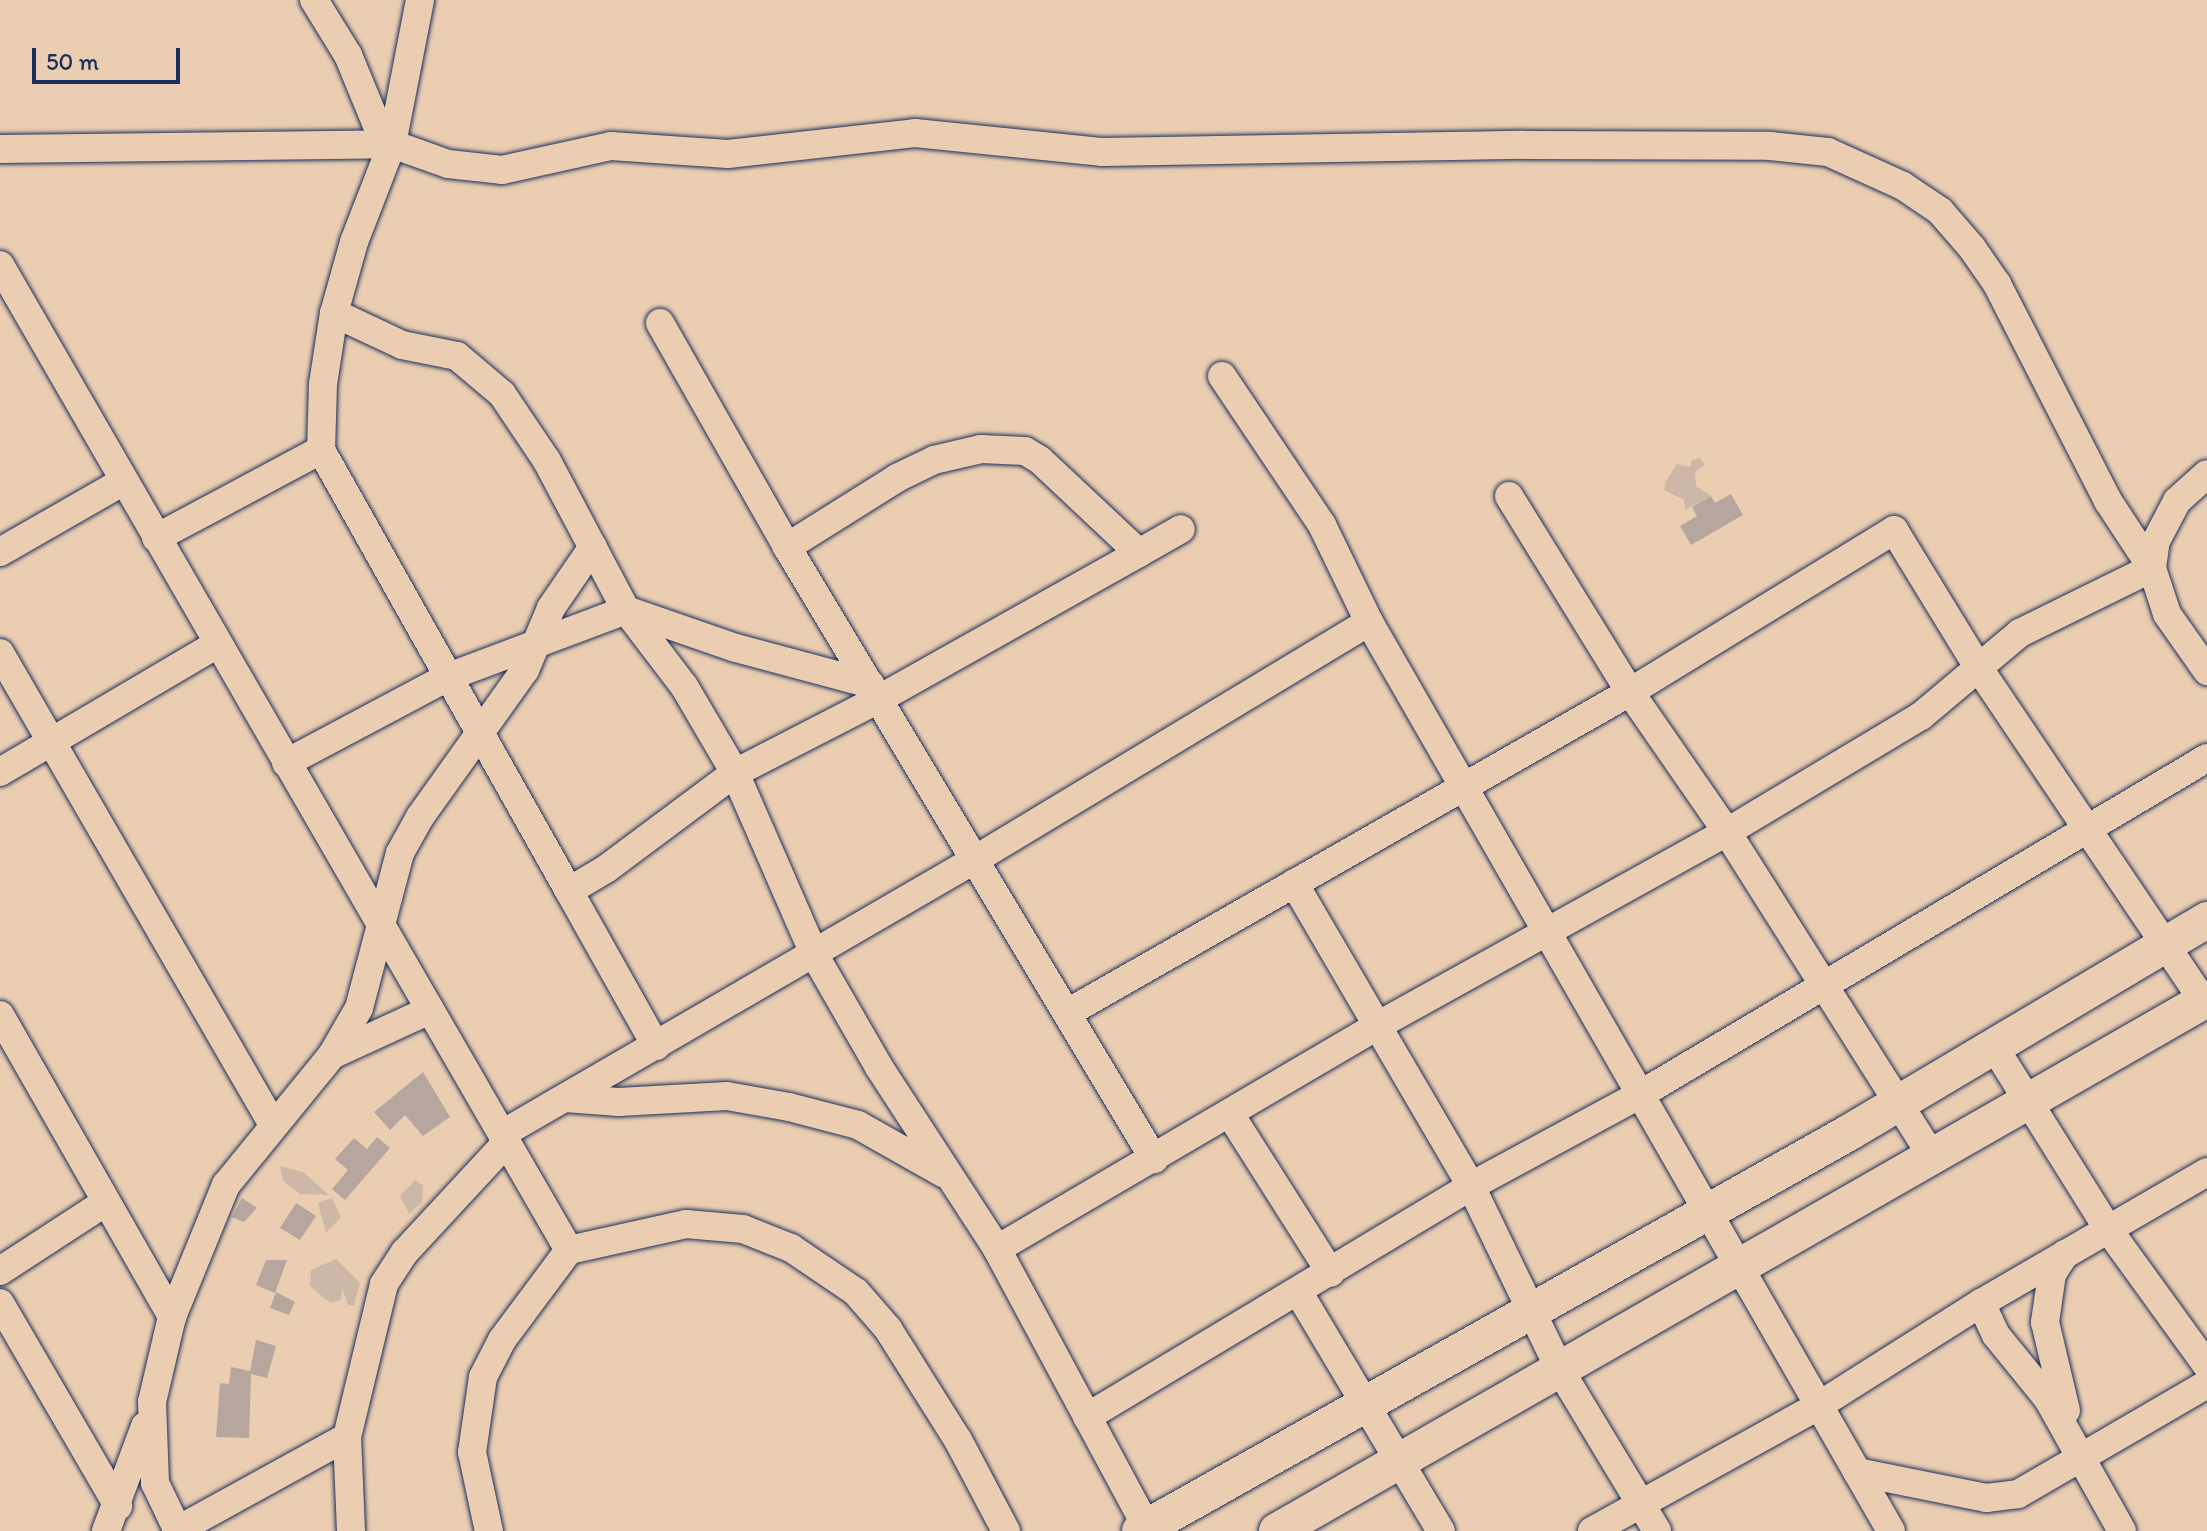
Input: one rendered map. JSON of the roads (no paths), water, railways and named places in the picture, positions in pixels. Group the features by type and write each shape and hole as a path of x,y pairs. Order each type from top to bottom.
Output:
{"main road":[{"path":"1145,1530 1361,1403 1708,1213 2207,920"},
{"path":"1277,1531 2205,1000"}],"street":[{"path":"314,0 348,55 376,123 392,144"},
{"path":"420,0 392,144 354,242 334,313 323,384 321,450 656,1046"},
{"path":"0,149 392,144 448,164 502,170 611,146 728,154 915,133 1103,152 1523,145 1770,146 1828,152 1903,186 1940,211 1972,248 1997,284 2108,501 2152,568 2167,614 2207,671"},
{"path":"0,265 569,1250"},
{"path":"334,313 402,345 457,356 502,394 547,461 626,610 684,686 735,773 814,954 879,1067 957,1182 997,1249 1145,1530"},
{"path":"660,323 787,547 1069,1012 1154,1159"},
{"path":"1222,376 1322,525 1369,622 1551,932 1739,1269 1891,1531"},
{"path":"787,547 897,478 934,460 981,449 1025,451 1040,460 1139,553"},
{"path":"156,538 321,450"},
{"path":"2152,568 2156,541 2177,501 2207,474"},
{"path":"0,552 124,481"},
{"path":"1509,496 1630,692 1727,832 1820,985 1933,1158"},
{"path":"569,891 735,773 874,692 1181,529"},
{"path":"1069,1012 1630,692 1894,530 1978,667 2205,1000"},
{"path":"112,1519 152,1402 172,1317 226,1185 272,1123 332,1055 359,1008 372,969 379,921 400,853 420,817 481,734 540,643 551,608 593,547"},
{"path":"997,1249 1377,1026 1727,832 1921,716 2020,633 2152,568"},
{"path":"286,763 448,677 626,610 708,640 874,692"},
{"path":"351,1531 347,1437 384,1284 405,1252 504,1138 565,1098 976,859 1369,622"},
{"path":"0,772 217,644"},
{"path":"0,653 272,1123"},
{"path":"1087,1417 1299,1293 1471,1186 1641,1094 2207,758"},
{"path":"1294,883 1471,1186 1560,1370 1657,1531"},
{"path":"332,1055 430,1010"},
{"path":"0,1015 172,1317"},
{"path":"1993,1045 2108,1229 2207,1366"},
{"path":"565,1098 619,1102 727,1096 789,1107 858,1125 904,1147 957,1182"},
{"path":"1230,1114 1331,1273"},
{"path":"1592,1531 1818,1406 1981,1303 2207,1172"},
{"path":"0,1271 106,1202"},
{"path":"489,1531 472,1452 483,1377 502,1340 569,1250 686,1224 743,1229 791,1248 856,1292 888,1329 958,1440 1006,1531"},
{"path":"2065,1254 2052,1274 2045,1322 2056,1386 2083,1457"},
{"path":"1299,1293 1361,1403 1441,1531"},
{"path":"0,1303 112,1519"},
{"path":"1981,1303 1996,1335 2048,1399 2122,1531"},
{"path":"1857,1472 2003,1497 2018,1494 2207,1384"},
{"path":"152,1402 155,1483 177,1531 347,1437"}]}
